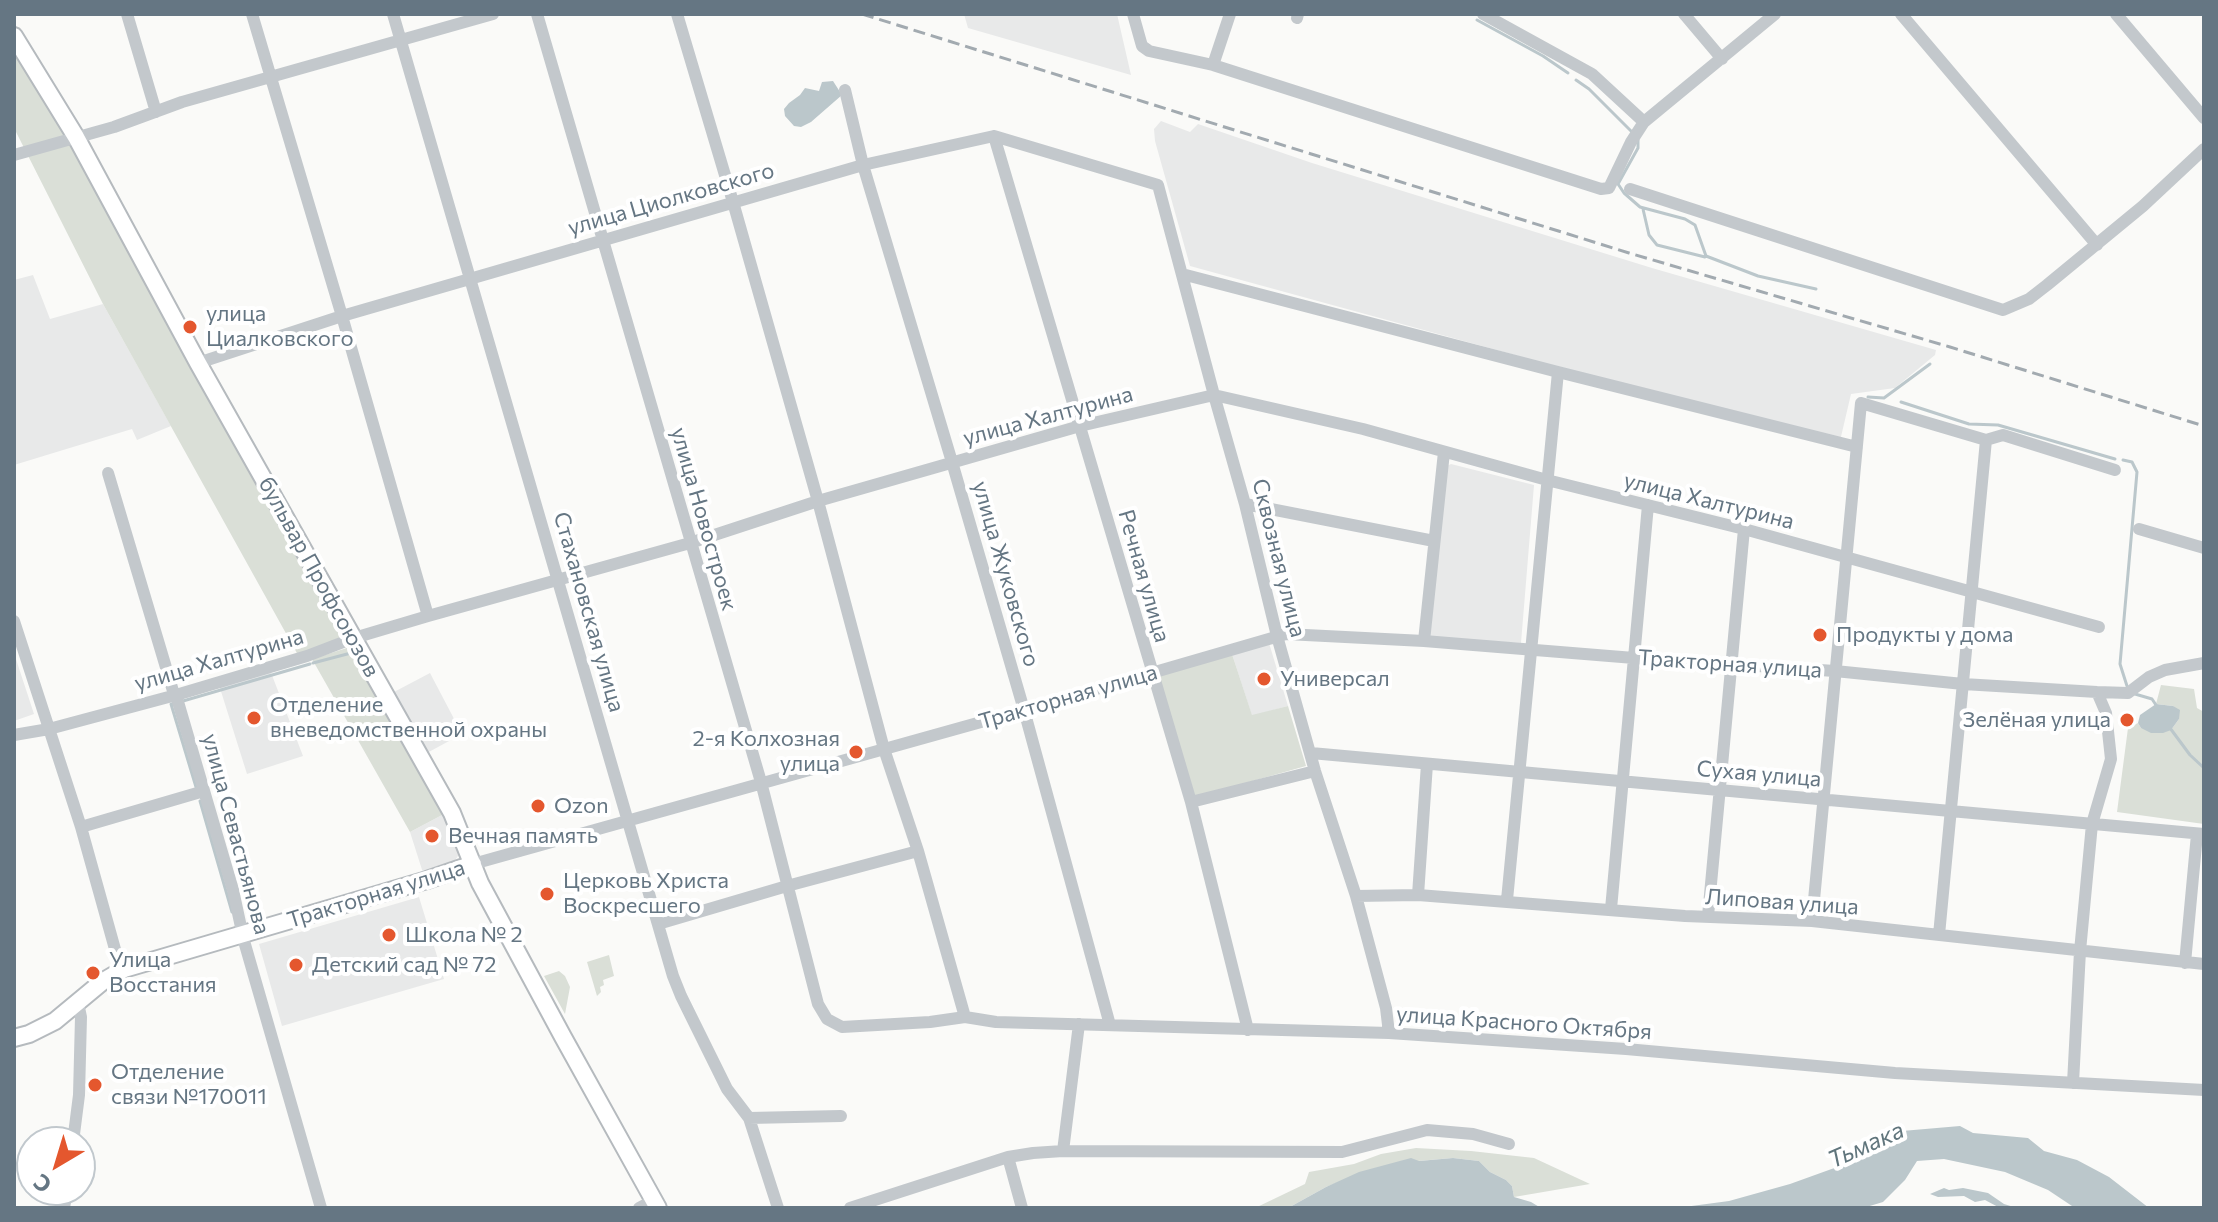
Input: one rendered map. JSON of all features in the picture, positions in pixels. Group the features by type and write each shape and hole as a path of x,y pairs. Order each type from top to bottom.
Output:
{"main road":[{"name":"бульвар Профсоюзов","path":"14,36 76,137 198,363 452,813 480,883 651,1205"},
{"name":"Тракторная улица","path":"14,1038 47,1026 107,978 124,969 473,864"}],"street":[{"path":"127,14 156,112"},
{"path":"252,14 428,616"},
{"name":"Стахановская улица","path":"393,14 559,578 627,822 681,996 727,1089 749,1118 778,1208"},
{"path":"14,155 493,14"},
{"name":"улица Новостроек","path":"537,14 761,782 818,1004 827,1019 842,1027"},
{"path":"677,14 818,501 884,749 918,851 965,1017"},
{"path":"1133,14 1142,46 1149,51 1213,65 1601,189 1609,188 1637,132 1775,14"},
{"path":"1213,65 1230,14"},
{"path":"1483,14 1592,74 1637,132"},
{"path":"1684,14 1722,59"},
{"path":"1901,14 2097,245"},
{"path":"2116,14 2204,118"},
{"name":"улица Жуковского","path":"845,90 863,165 1024,710 1110,1025"},
{"name":"улица Циолковского","path":"198,363 342,316 733,202 863,165 994,136 1158,185"},
{"name":"Речная улица","path":"994,136 1191,802 1248,1030"},
{"path":"1630,189 2003,310 2029,299 2097,245 2204,149"},
{"name":"Сквозная улица","path":"1158,185 1245,504 1277,636 1315,771 1356,896 1386,1008 1389,1033"},
{"path":"1182,274 1857,447"},
{"path":"1507,900 1558,372"},
{"name":"улица Халтурина","path":"14,735 49,729 176,695 307,656 354,638 690,543 952,462 1080,426 1214,395 1363,429 1547,480 1744,529 2099,627"},
{"path":"1812,921 1861,403 1986,440 2003,435 2115,470"},
{"path":"1939,935 1986,440"},
{"path":"1424,641 1444,452"},
{"name":"улица Севастьянова","path":"108,473 233,890 242,934 321,1208"},
{"path":"1245,504 1434,541"},
{"path":"1611,909 1648,505"},
{"path":"1708,916 1744,529"},
{"path":"2139,529 2204,548"},
{"path":"14,621 17,639 81,827 118,960 124,969"},
{"name":"Тракторная улица","path":"473,864 1286,634 1424,641 2097,692"},
{"path":"2073,1083 2080,951 2092,824 2111,759 2106,713 2097,692 2128,693 2149,677 2165,670 2204,663"},
{"name":"Сухая улица","path":"1311,753 2200,834"},
{"path":"1418,895 1427,764"},
{"path":"1191,802 1315,771"},
{"path":"81,827 204,791"},
{"path":"2185,963 2200,834"},
{"path":"658,924 918,851"},
{"name":"Липовая улица","path":"1356,896 1418,895 1685,916 1812,921 2204,964"},
{"path":"75,1126 81,1017 78,1003"},
{"name":"улица Красного Октября","path":"842,1027 965,1017 996,1022 1389,1033 1626,1049 1895,1073 2204,1090"},
{"path":"1063,1151 1079,1024"},
{"path":"749,1118 841,1116"},
{"path":"850,1208 1008,1157 1063,1151 1342,1152 1427,1130 1473,1134 1509,1144"},
{"path":"1008,1157 1022,1208"}],"shaded area":[{"path":"964,14 1117,14 1131,75 968,28"},
{"path":"14,48 42,92 341,630 339,638 298,655 103,304 14,128"},
{"path":"833,81 842,95 811,122 801,127 794,126 785,116 784,109 789,103 805,88 819,91 822,82"},
{"path":"1161,121 1190,132 1198,124 1312,163 1652,268 1936,350 1935,355 1895,388 1851,394 1840,441 1190,266 1155,141 1154,129"},
{"path":"33,275 50,319 103,304 171,426 137,440 132,429 14,465 14,280"},
{"path":"1451,464 1534,485 1521,643 1430,637 1447,466"},
{"path":"1269,643 1288,706 1252,716 1232,654"},
{"path":"350,647 444,814 410,832 312,659"},
{"path":"14,653 34,714 14,721"},
{"path":"1232,654 1252,715 1288,706 1306,766 1192,798 1156,676"},
{"path":"270,670 303,756 247,774 219,685"},
{"path":"430,673 462,734 427,753 394,692"},
{"path":"2161,685 2194,689 2197,708 2204,712 2204,824 2117,812 2128,728 2138,723 2141,728 2171,730 2179,719 2173,706 2156,704"},
{"path":"2156,704 2180,710 2179,719 2171,730 2151,733 2138,723 2140,715"},
{"path":"444,814 455,835 459,854 453,864 424,876 410,832"},
{"path":"419,897 444,979 282,1026 259,944"},
{"path":"609,955 614,976 603,980 604,985 597,996 587,962"},
{"path":"559,971 570,987 565,1014 544,976"},
{"path":"1960,1126 1973,1133 2028,1138 2044,1151 2077,1160 2109,1177 2149,1208 2075,1208 2048,1190 2005,1172 1944,1159 1917,1161 1905,1180 1883,1202 1863,1208 1652,1208 1729,1201 1851,1162 1902,1131"},
{"path":"1416,1148 1534,1158 1590,1184 1514,1197 1512,1186 1479,1161 1453,1158 1418,1161 1341,1181 1288,1208 1255,1208 1305,1184 1309,1172"},
{"path":"1411,1158 1419,1161 1453,1158 1479,1161 1512,1186 1514,1197 1541,1208 1288,1208 1359,1172"},
{"path":"1944,1188 1988,1193 2004,1204 2017,1208 2000,1208 1985,1200 1975,1202 1964,1196 1938,1197 1930,1194"}],"waterway":[{"path":"1477,20 1568,73"},
{"path":"1576,80 1634,134"},
{"path":"1638,140 1638,148 1618,184 1640,207 1685,219 1695,225 1706,256 1758,276 1816,289"},
{"path":"1643,209 1649,235 1657,245 1705,257"},
{"path":"1868,397 1884,398 1930,364"},
{"path":"1901,402 1969,424 1998,425 2115,459"},
{"path":"2123,460 2132,462 2137,472 2120,664 2127,686"},
{"path":"313,663 351,653"},
{"path":"183,701 310,664"},
{"path":"2135,694 2152,699 2158,708"},
{"path":"174,704 171,704 196,787"},
{"path":"2170,728 2204,768"},
{"path":"200,801 232,912"}],"railway":[{"path":"862,14 1629,253 1950,347 2204,426"}],"place":[{"name":"улица Циалковского","path":"190,327"},
{"name":"Продукты у дома","path":"1820,635"},
{"name":"Универсал","path":"1264,679"},
{"name":"Отделение вневедомственной охраны","path":"254,718"},
{"name":"Зелёная улица","path":"2127,720"},
{"name":"2-я Колхозная улица","path":"856,752"},
{"name":"Ozon","path":"538,806"},
{"name":"Вечная память","path":"432,836"},
{"name":"Церковь Христа Воскресшего","path":"547,894"},
{"name":"Школа № 2","path":"389,935"},
{"name":"Детский сад № 72","path":"296,965"},
{"name":"Улица Восстания","path":"93,973"},
{"name":"Отделение связи №170011","path":"95,1085"}],"water label":[{"name":"Тьмака","path":"1866,1145"}]}
